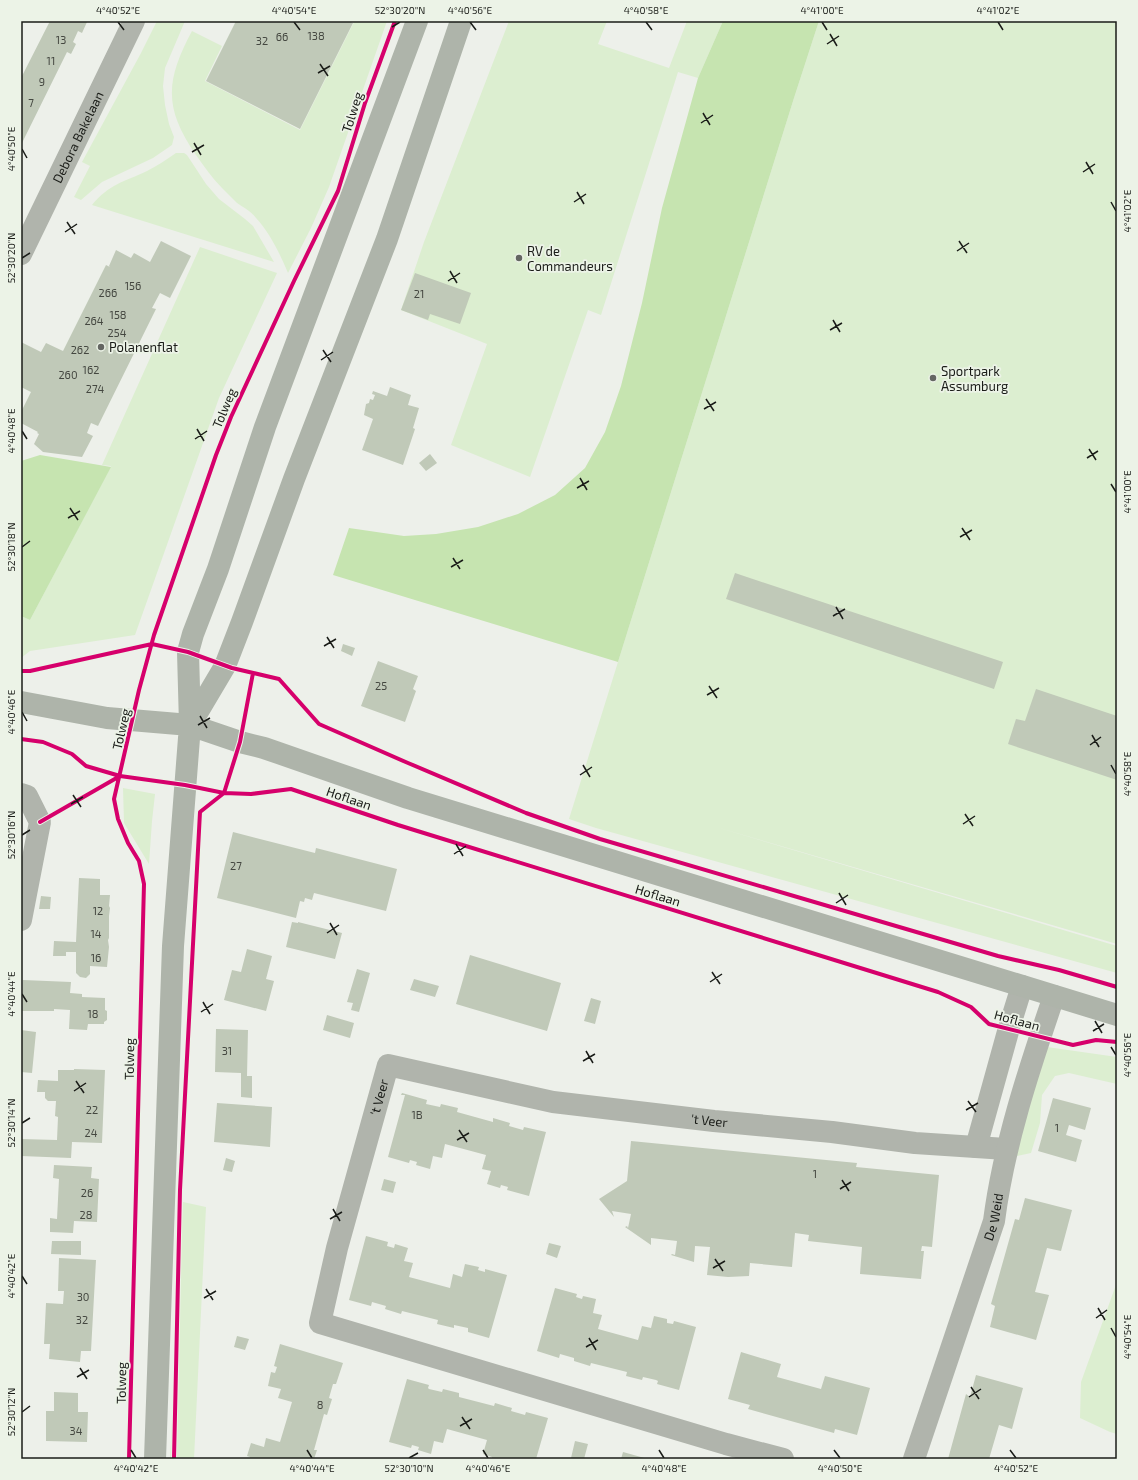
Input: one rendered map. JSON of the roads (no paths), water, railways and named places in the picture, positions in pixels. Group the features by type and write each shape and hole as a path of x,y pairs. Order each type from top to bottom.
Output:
{"main road":[{"path":"155,1459 173,946 190,725 188,652 193,634 218,569 265,428 418,21"},
{"path":"190,725 225,666 240,629 294,479 387,239 461,21"},
{"name":"Hoflaan","path":"21,702 107,718 190,725 240,742 264,748 416,800 1117,1015"}],"street":[{"name":"Debora Bakelaan","path":"21,254 134,21"},
{"path":"21,794 27,796 40,822 21,920"},
{"path":"976,1147 1022,986"},
{"name":"De Weid","path":"914,1459 994,1221 998,1188 1006,1149 1040,1036 1054,996"},
{"name":"'t Veer","path":"724,1452 320,1323 337,1248 388,1065 553,1102 714,1122 832,1132 915,1143 1006,1149"},
{"path":"724,1452 783,1459"}],"place":[{"name":"RV de Commandeurs","path":"519,258"},
{"name":"Polanenflat","path":"101,347"},
{"name":"Sportpark Assumburg","path":"933,378"}]}
